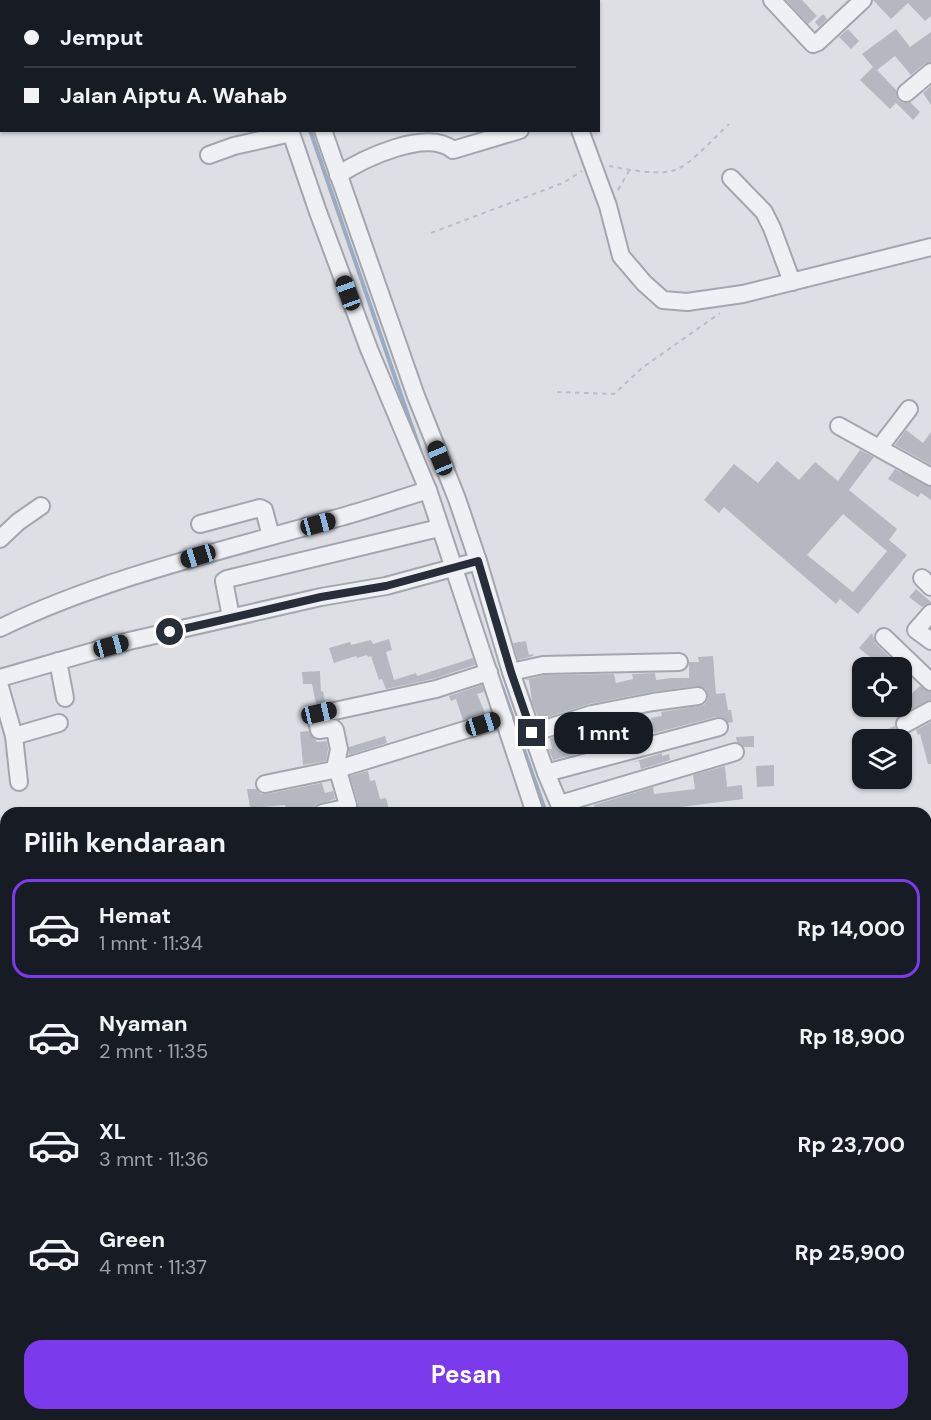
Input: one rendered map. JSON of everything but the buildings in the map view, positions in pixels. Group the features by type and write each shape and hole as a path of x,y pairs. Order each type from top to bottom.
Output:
{"street":[{"path":"772,0 813,44 818,42 863,0"},
{"path":"906,93 931,72"},
{"path":"209,155 234,146 291,132 318,212 428,490 439,528 466,564 511,672 560,807"},
{"path":"324,132 395,340 457,499 466,564 489,672 533,807"},
{"path":"337,172 395,148 440,142 453,150 513,132"},
{"path":"580,132 608,206 621,256 644,283 663,300 687,302 743,294 931,247"},
{"path":"731,178 764,212 792,282"},
{"path":"372,348 395,340"},
{"path":"880,447 909,409"},
{"path":"840,426 931,477"},
{"path":"0,628 69,598 217,550 341,517 428,490"},
{"path":"0,539 18,522 41,506"},
{"path":"200,524 261,508 264,510 271,536"},
{"path":"231,617 224,581 227,579 439,528"},
{"path":"0,678 231,617 321,597 386,586 466,564"},
{"path":"931,613 916,631 931,642"},
{"path":"884,637 931,682"},
{"path":"58,661 65,698"},
{"path":"511,672 543,665 680,662"},
{"path":"343,807 347,806 336,762 339,746 335,730 331,728 319,730 315,716 317,714 426,691 489,672"},
{"path":"0,687 14,736 19,782"},
{"path":"532,733 592,714 698,696"},
{"path":"905,724 931,710"},
{"path":"265,784 338,769 504,718"},
{"path":"14,736 59,723"},
{"path":"546,773 719,727"},
{"path":"567,807 735,752"},
{"path":"523,776 515,783 523,807"}],"path":[{"path":"431,233 563,183 593,163 630,170 668,172 679,169 729,124"},
{"path":"608,206 630,170"},
{"path":"557,392 614,394 642,368 720,312"}],"waterway":[{"path":"311,132 421,453"},
{"path":"502,687 544,807"}],"route":[{"path":"170,632 321,597 386,586 478,561 532,733"}]}
